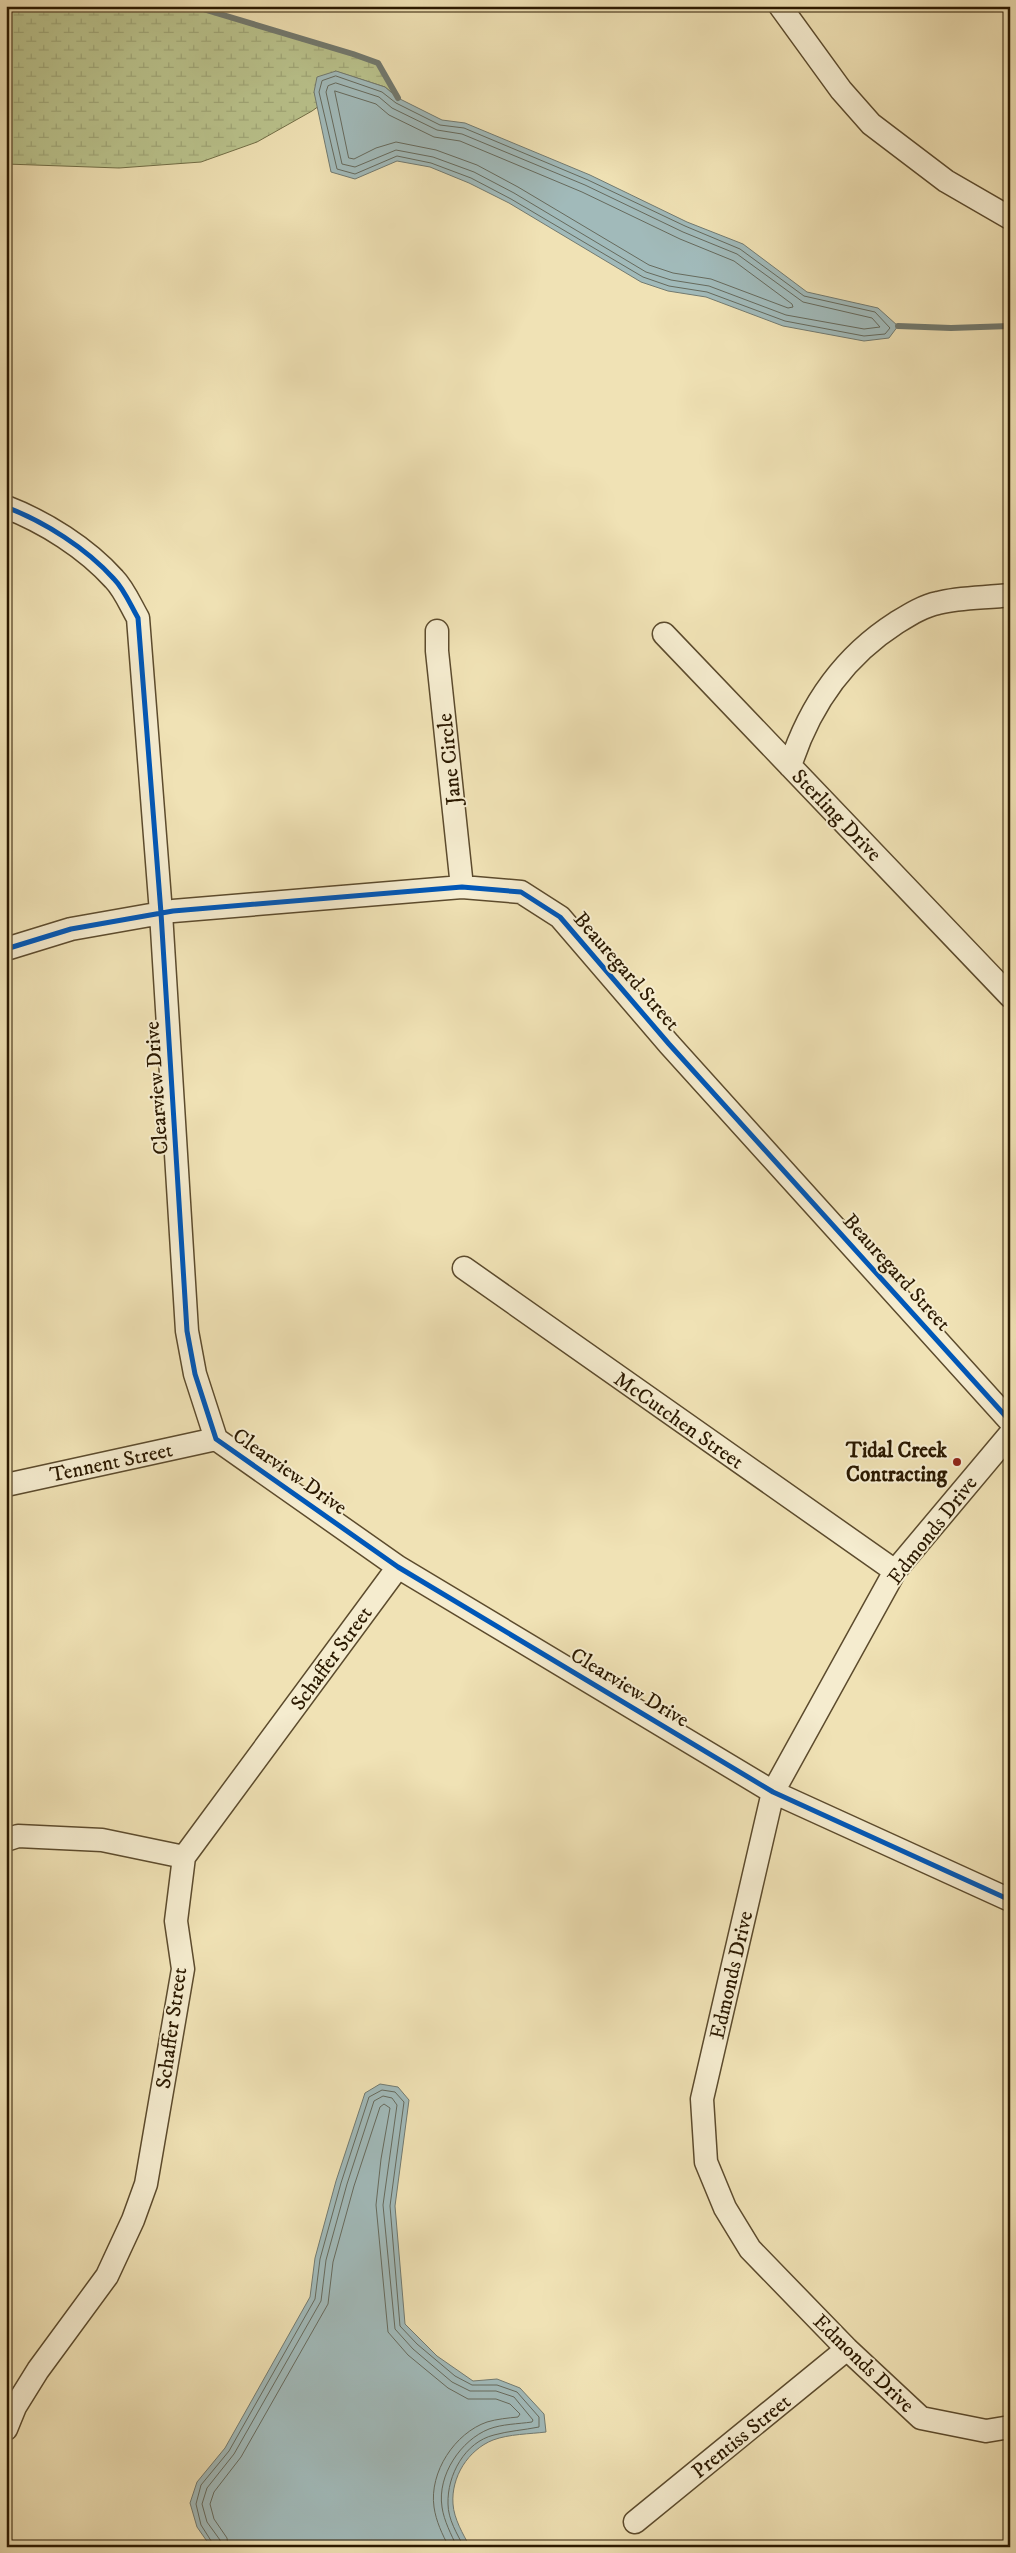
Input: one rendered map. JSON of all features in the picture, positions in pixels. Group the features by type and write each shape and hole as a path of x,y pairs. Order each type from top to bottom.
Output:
{"street":[{"path":"780,6 841,90 872,124 946,181 1010,218"},
{"name":"Clearview Drive","path":"6,507 45,527 85,552 116,580 138,618 161,913 187,1332 195,1374 216,1438 398,1567 773,1792 1010,1900"},
{"path":"790,766 800,737 830,684 855,654 880,633 909,615 937,603 1010,596"},
{"name":"Jane Circle","path":"438,631 438,660 462,887"},
{"name":"Sterling Drive","path":"664,634 1010,996"},
{"name":"Beauregard Street","path":"6,949 71,929 161,913 462,887 521,892 560,917 669,1044 1010,1421"},
{"name":"McCutchen Street","path":"464,1268 895,1571"},
{"name":"Edmonds Drive","path":"1010,1434 895,1571 773,1792 702,2099 706,2162 725,2208 750,2249 847,2349 921,2418 986,2430 1010,2427"},
{"name":"Tennent Street","path":"6,1485 216,1438"},
{"name":"Schaffer Street","path":"6,2429 16,2407 38,2370 107,2276 133,2220 146,2184 183,1969 176,1921 184,1857 398,1567"},
{"path":"6,1840 18,1836 102,1840 184,1857"},
{"name":"Prentiss Street","path":"635,2522 847,2349"}],"green space":[{"path":"6,6 193,6 378,63 398,98 385,87 335,71 314,92 319,106 312,111 257,142 201,162 119,168 6,164"}],"water":[{"path":"336,71 385,87 398,98 442,120 465,123 590,175 687,222 743,244 807,292 878,308 898,326 889,338 864,341 783,326 706,297 668,291 641,282 509,203 469,183 430,167 397,161 355,179 331,172 314,92 317,77"},
{"path":"380,2084 398,2087 409,2100 395,2206 405,2324 437,2356 473,2381 497,2379 520,2388 544,2414 546,2432 513,2435 493,2440 476,2450 463,2466 455,2484 453,2504 457,2521 470,2547 211,2547 197,2527 190,2503 197,2482 225,2448 310,2297 315,2258 336,2181 365,2093"}],"waterway":[{"path":"193,6 378,63 398,98"},
{"path":"898,326 951,328 1010,326"}],"cycle path":[{"path":"6,507 50,528 91,557 118,583 138,618 161,913 187,1331 195,1374 216,1439 398,1567 773,1792 1010,1900"},
{"path":"6,949 71,929 173,911 462,887 521,892 560,917 669,1044 1010,1421"}],"place":[{"name":"Tidal Creek Contracting","path":"957,1462"}]}
